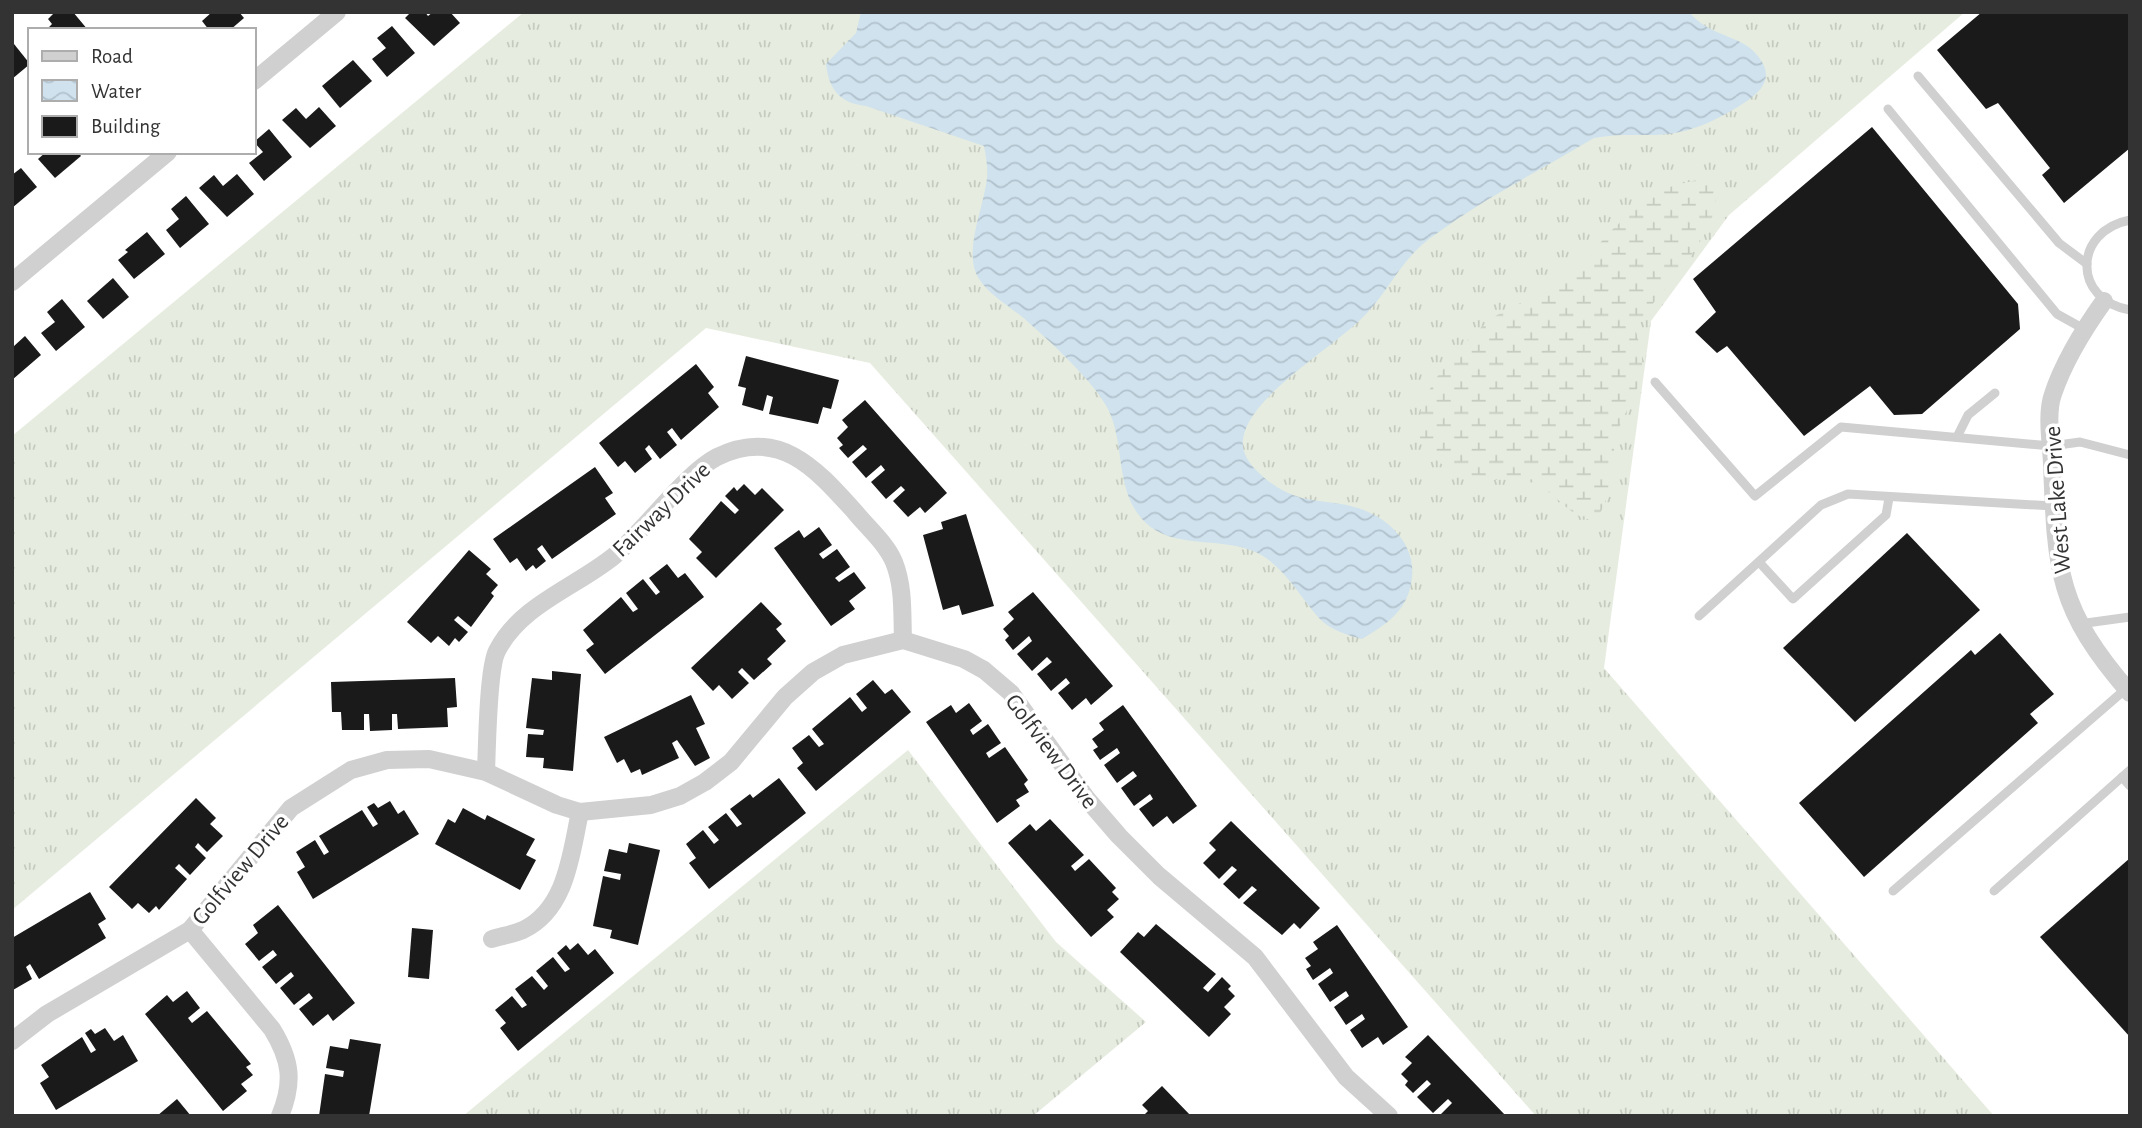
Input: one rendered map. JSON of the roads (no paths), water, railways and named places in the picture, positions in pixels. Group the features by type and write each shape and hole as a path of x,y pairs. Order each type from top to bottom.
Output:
{"street":[{"path":"256,80 337,12"},
{"path":"12,282 166,154"},
{"name":"West Lake Drive","path":"2104,301 2084,329 2052,397 2053,506 2057,560 2077,624 2128,689"},
{"name":"Fairway Drive","path":"485,772 495,655 506,634 529,613 614,556 700,468 728,452 760,446 788,453 818,471 879,540 893,560 901,586 903,640"},
{"name":"Golfview Drive","path":"12,1041 47,1014 190,930 291,808 351,770 387,760 429,759 485,772 557,805 580,812 651,805 680,796 705,782 743,750 785,697 813,672 843,655 903,640 964,659 984,670 1011,693 1087,799 1119,836 1159,876 1255,957 1346,1077 1389,1116"},
{"path":"492,939 524,930 542,917 555,900 566,874 580,812"},
{"path":"190,930 258,1012 283,1047 288,1064 289,1093 280,1116"}],"lane":[{"path":"1918,76 2059,243 2087,264"},
{"path":"1888,109 2057,314 2084,329"},
{"path":"2130,220 2105,229 2095,239 2087,264 2094,290 2104,301 2130,310"},
{"path":"1655,382 1755,496 1841,427 2051,446 2080,442 2130,455"},
{"path":"1957,437 1968,415 1995,393"},
{"path":"1699,616 1821,505 1847,494 2053,506"},
{"path":"1759,562 1793,599 1886,515 1889,498"},
{"path":"2077,624 2130,617"},
{"path":"1894,891 2128,689"},
{"path":"1994,891 2130,770"},
{"path":"2122,777 2130,786"}],"water":[{"path":"861,12 1689,12 1708,28 1747,46 1762,62 1766,74 1761,89 1752,97 1714,120 1666,134 1594,138 1455,221 1414,253 1367,313 1277,388 1261,405 1249,422 1243,439 1246,457 1257,471 1278,488 1295,496 1348,505 1366,511 1396,532 1409,553 1412,577 1407,598 1389,621 1362,639 1339,632 1323,622 1282,572 1264,556 1226,544 1169,536 1146,523 1136,511 1125,483 1113,423 1102,399 1061,352 989,291 977,276 973,245 987,178 984,146 849,102 833,87 826,64 856,33"}]}
